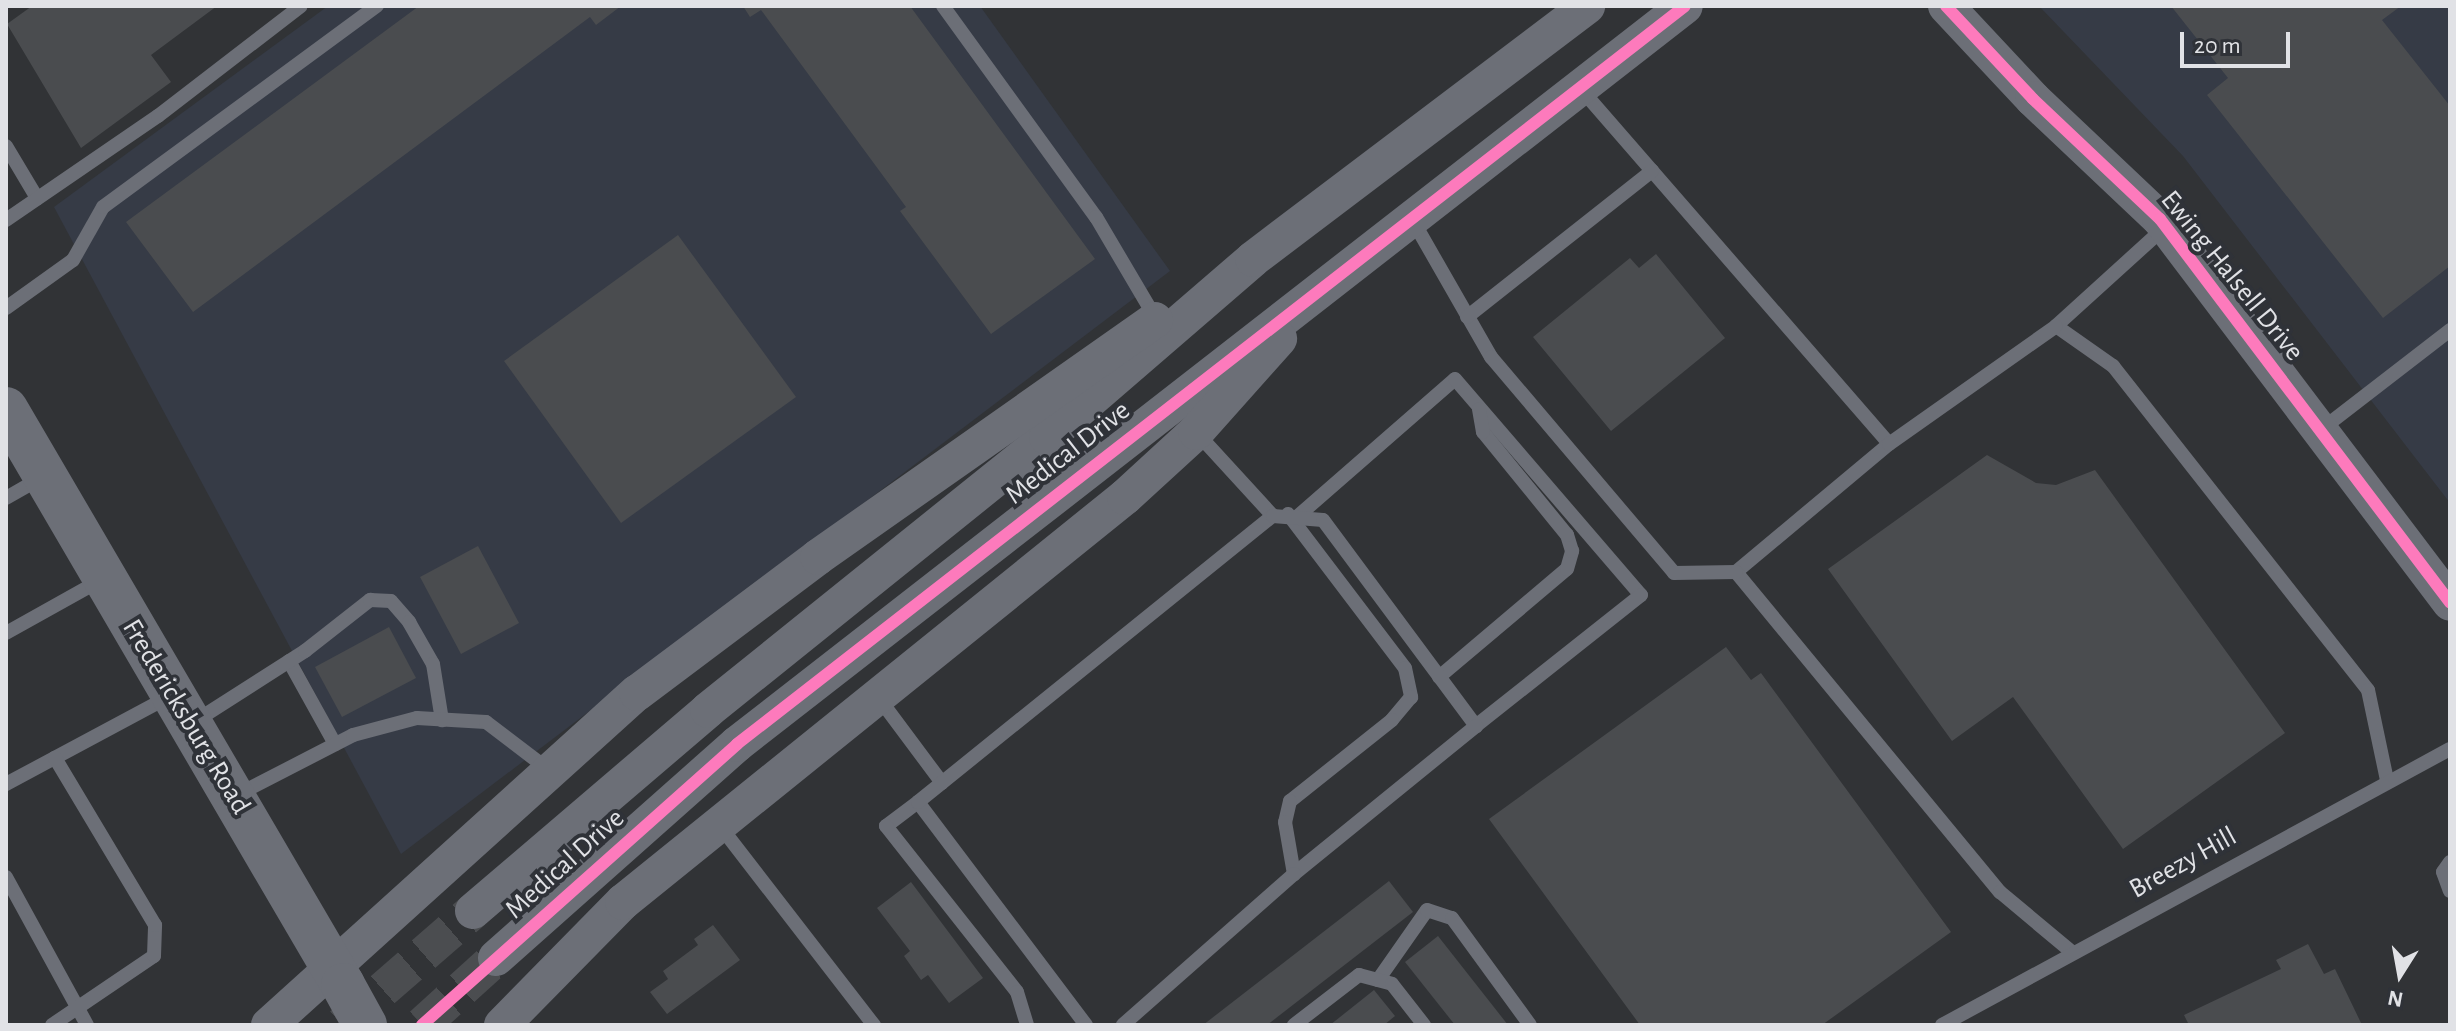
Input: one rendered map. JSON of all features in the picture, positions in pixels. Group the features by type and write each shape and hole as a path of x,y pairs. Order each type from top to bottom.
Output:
{"main road":[{"name":"Fredericksburg Road","path":"6,409 365,1025"}],"street":[{"name":"Medical Drive","path":"473,911 708,710 975,496 1253,259 1587,6"},
{"name":"Medical Drive","path":"496,958 737,744 1685,6"},
{"name":"Ewing Halsell Drive","path":"1946,8 2033,99 2166,226 2322,429 2450,603"},
{"path":"269,1025 339,976 549,771 637,693 818,557 1156,319 1253,259"},
{"path":"502,1025 623,902 1125,497 1196,432 1323,289"}],"lane":[{"path":"6,220 158,116 301,6"},
{"path":"6,308 73,260 103,207 377,6"},
{"path":"943,6 1096,217 1156,319"},
{"path":"1580,88 1889,444"},
{"path":"6,146 37,198"},
{"path":"1467,317 1652,171"},
{"path":"1412,219 1491,357 1674,573 1736,572 1889,444 2056,326 2166,226"},
{"path":"2056,326 2113,366 2368,690 2387,780"},
{"path":"2322,429 2450,330"},
{"path":"1027,1025 1017,992 886,826 1286,515 1455,379 1641,595 1294,874 1123,1025"},
{"path":"1439,677 1567,569 1572,551 1567,535 1483,432 1479,406"},
{"path":"1196,432 1286,515 1405,668 1411,697 1392,720 1290,801 1285,822 1294,874"},
{"path":"6,498 45,476"},
{"path":"1286,515 1323,520 1476,726"},
{"path":"1736,572 2000,892 2073,953"},
{"path":"6,633 104,578"},
{"path":"6,784 55,758 181,709 289,661 370,600 391,601 433,664 442,720"},
{"path":"289,661 335,744"},
{"path":"877,696 942,783"},
{"path":"233,797 335,744 417,718 486,722 549,771"},
{"name":"Breezy Hill","path":"1942,1025 2387,780 2450,749"},
{"path":"52,1025 74,1007 154,956 155,925 55,758"},
{"path":"918,802 1086,1025"},
{"path":"718,823 874,1025"},
{"path":"2450,862 2443,872 2450,891"},
{"path":"6,877 74,1007 87,1025"},
{"path":"1378,980 1427,910 1452,918 1530,1025"},
{"path":"1294,1025 1359,975 1392,984 1424,1025"}],"shaded area":[{"path":"328,6 980,6 1170,271 401,854 54,207"},
{"path":"2039,6 2450,6 2450,503 2183,156"}],"building":[{"path":"32,6 217,6 151,55 171,82 81,148 7,24"},
{"path":"419,6 621,6 596,25 590,17 193,312 126,222"},
{"path":"743,6 910,6 1095,259 991,334 900,211 906,207 761,10 750,17"},
{"path":"2171,6 2401,6 2382,20 2450,106 2450,266 2383,318 2207,95 2228,78"},
{"path":"678,235 796,397 621,523 504,361"},
{"path":"1656,254 1725,338 1611,431 1533,337 1630,258 1639,268"},
{"path":"1987,455 2036,483 2056,485 2095,470 2285,733 2123,849 2013,697 1952,741 1828,569"},
{"path":"478,546 519,623 461,654 420,577"},
{"path":"389,627 416,678 342,717 315,667"},
{"path":"1726,647 1751,680 1761,673 1951,932 1822,1025 1640,1025 1489,819"},
{"path":"1389,881 1413,912 1267,1025 1203,1025"},
{"path":"911,882 983,978 949,1003 928,975 921,980 904,956 910,951 877,908"},
{"path":"713,925 740,960 667,1014 650,992 668,979 663,971 698,945 694,939"},
{"path":"1438,936 1508,1025 1455,1025 1405,962"},
{"path":"2308,944 2324,974 2335,969 2362,1025 2189,1025 2184,1015 2281,969 2276,960"},
{"path":"1374,990 1395,1016 1384,1025 1330,1025"}],"tunnel":[{"path":"342,1025 473,911"},
{"path":"422,1025 496,958"}],"cycle path":[{"path":"422,1025 737,744 1685,6"},
{"path":"1946,6 2033,99 2160,219 2450,603"}]}
